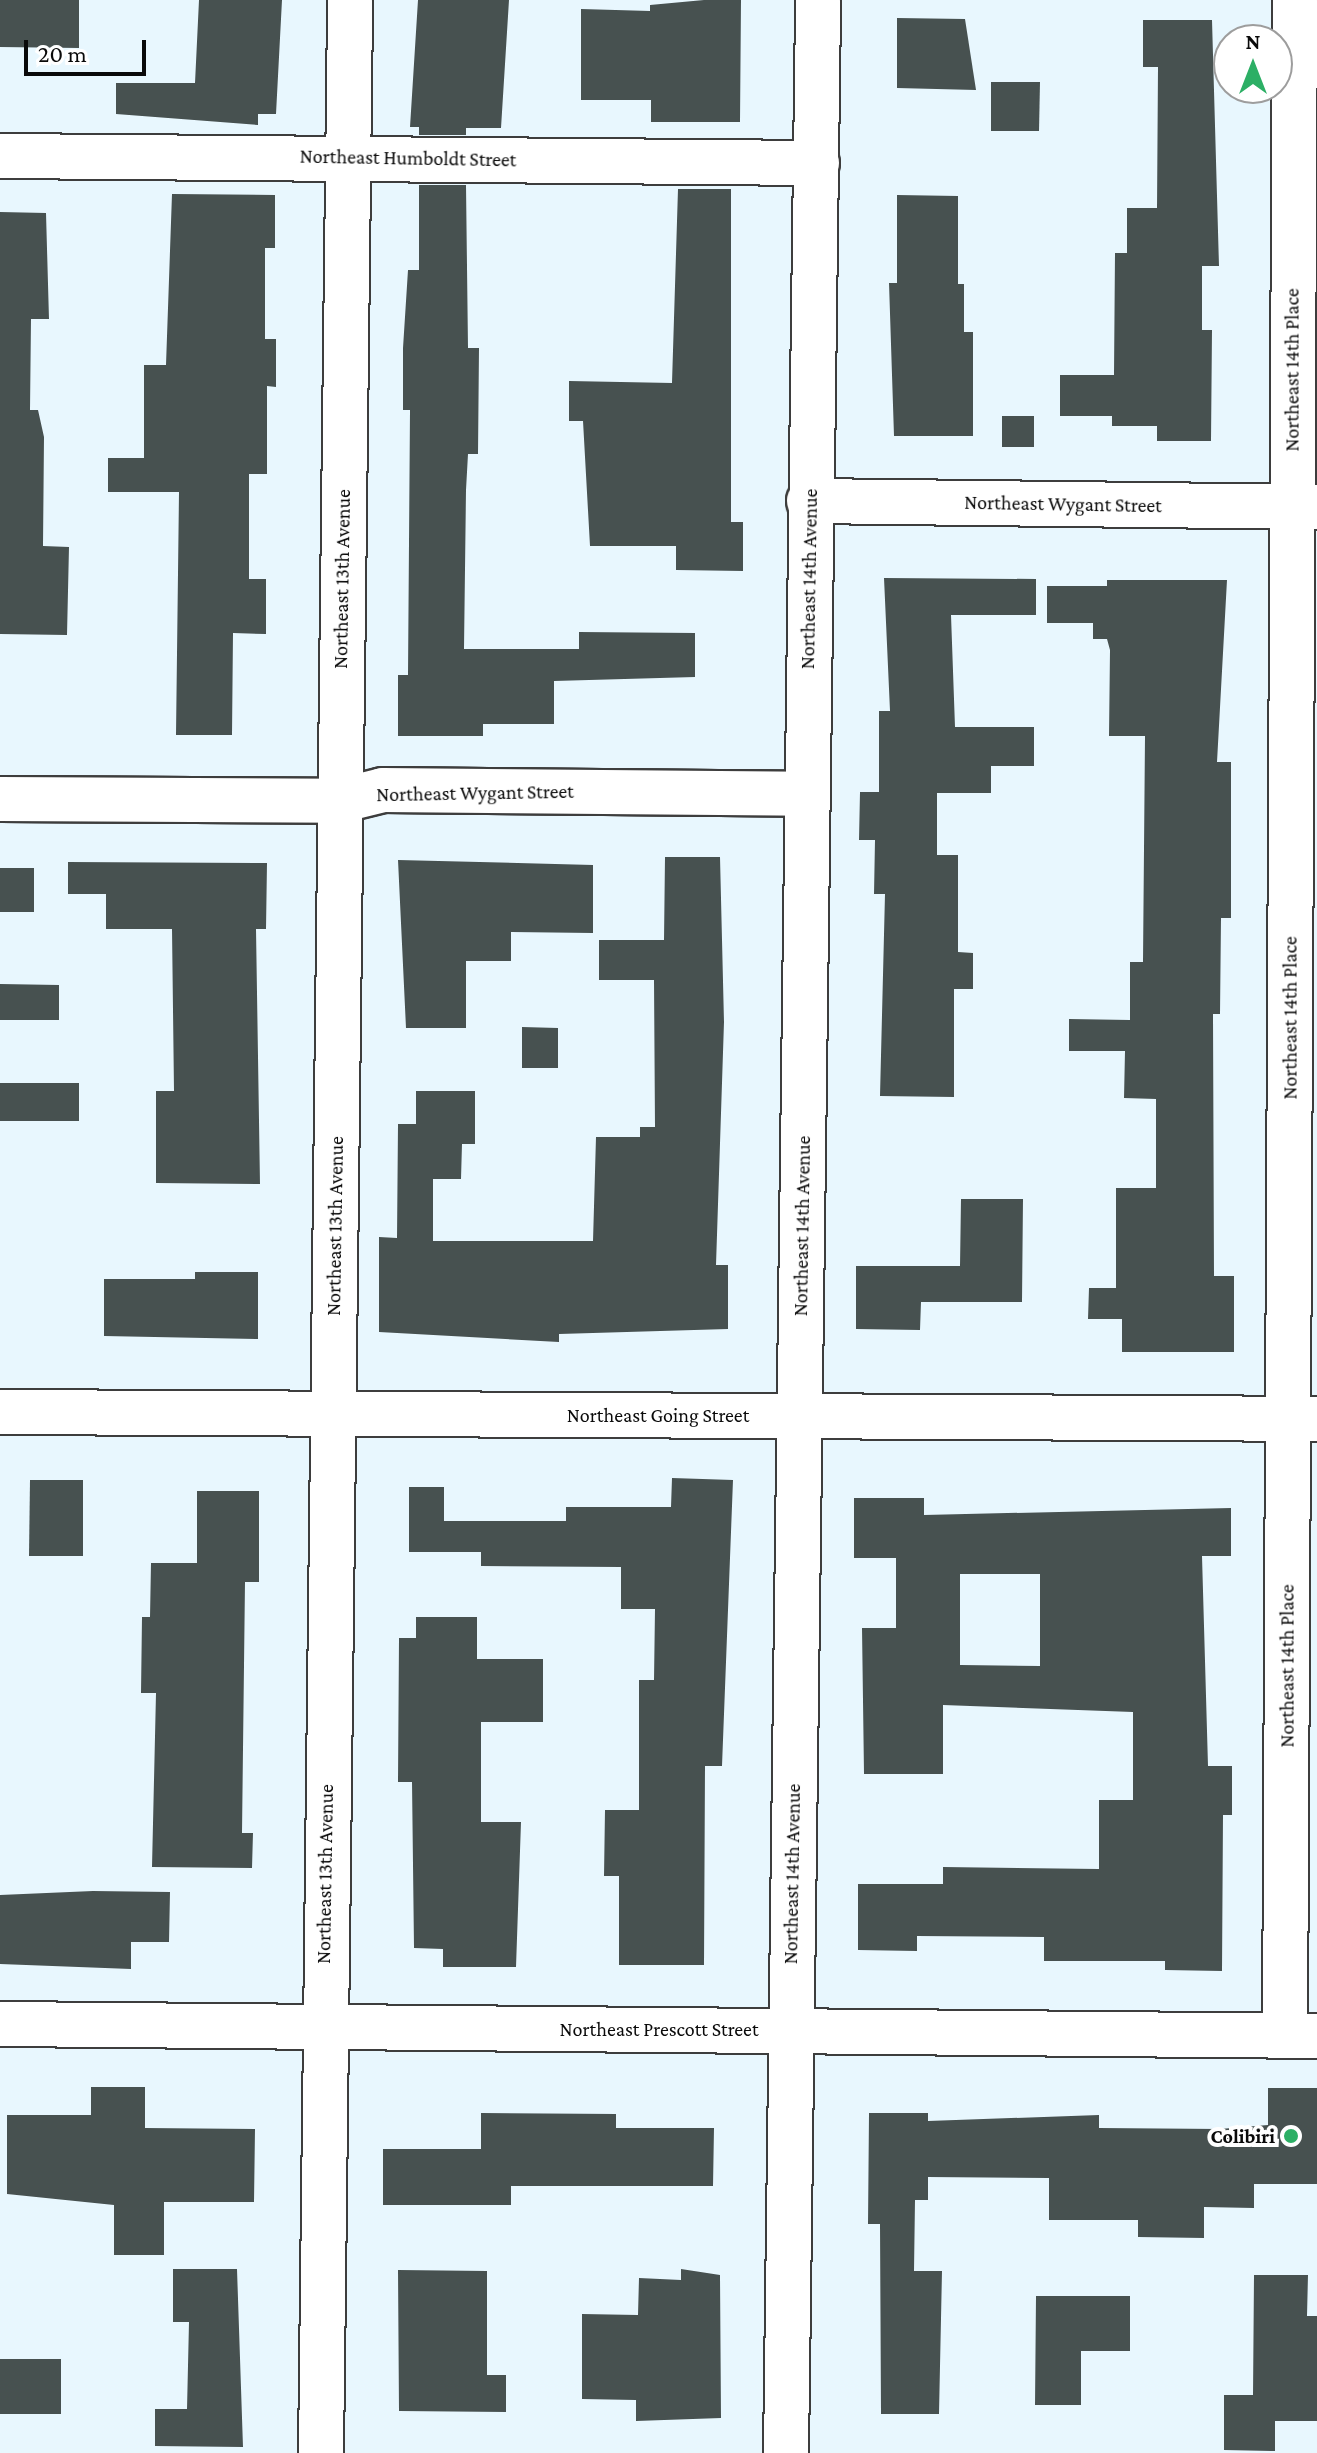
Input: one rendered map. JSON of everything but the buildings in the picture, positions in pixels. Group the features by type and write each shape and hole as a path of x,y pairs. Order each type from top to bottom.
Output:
{"street":[{"name":"Northeast 13th Avenue","path":"321,2453 322,2027 350,0"},
{"name":"Northeast 14th Avenue","path":"786,2453 809,501 818,0"},
{"name":"Northeast 14th Place","path":"1295,0 1304,507 1301,2036"},
{"name":"Northeast Humboldt Street","path":"0,156 817,163"},
{"name":"Northeast Wygant Street","path":"809,501 1304,507"},
{"name":"Northeast Wygant Street","path":"0,799 339,801 383,790 806,794"},
{"name":"Northeast Going Street","path":"0,1412 1303,1419"},
{"name":"Northeast Prescott Street","path":"0,2024 1301,2036"}],"place":[{"name":"Colibiri","path":"1291,2136"}]}
